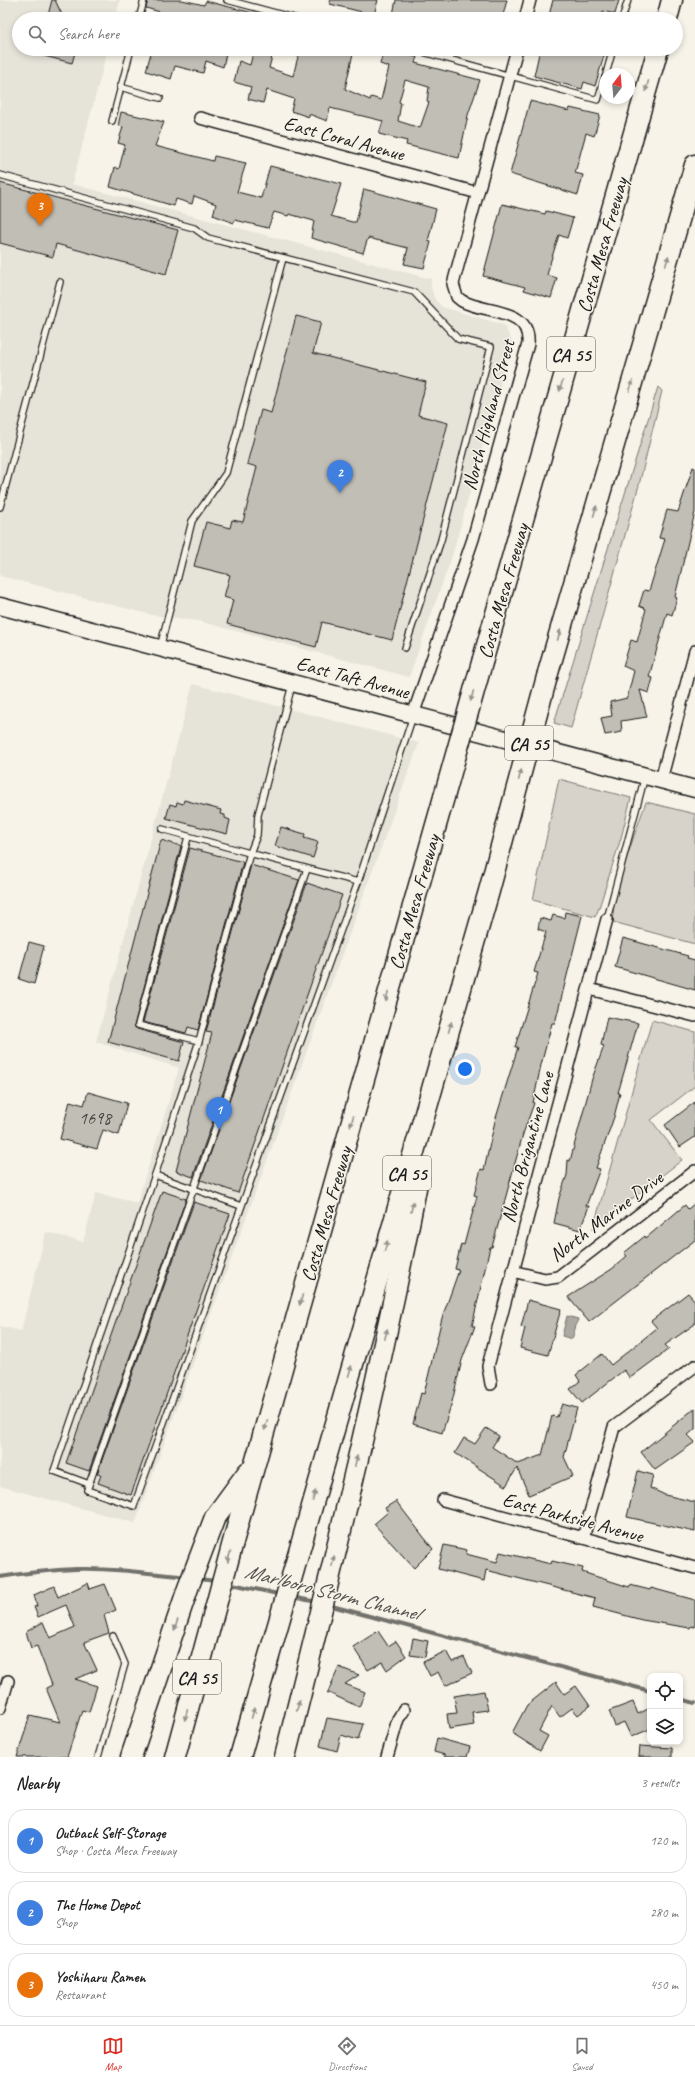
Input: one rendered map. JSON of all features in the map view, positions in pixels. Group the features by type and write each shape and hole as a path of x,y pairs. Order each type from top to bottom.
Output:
{"highway":[{"path":"669,12 672,0"},
{"name":"Costa Mesa Freeway","path":"175,1757 239,1520 656,56"},
{"name":"CA 55","path":"241,1755 283,1610 303,1534 441,1057 548,673 695,165"},
{"path":"285,1757 318,1627 398,1280 441,1057"},
{"path":"131,1757 188,1588 215,1516 256,1463"}],"main road":[{"name":"East Taft Avenue","path":"0,606 695,789"}],"street":[{"path":"527,12 530,0"},
{"name":"North Highland Street","path":"413,715 473,538 528,344 528,331 521,322 508,314 468,304 457,297 453,284 515,56"},
{"name":"East Coral Avenue","path":"200,118 478,193"},
{"path":"661,780 695,652"},
{"name":"North Brigantine Lane","path":"491,1384 488,1366 589,989 606,920"},
{"path":"589,989 695,1016"},
{"name":"North Marine Drive","path":"512,1272 545,1279 558,1277 695,1171"},
{"path":"583,1538 614,1427 695,1366"},
{"name":"East Parkside Avenue","path":"443,1500 695,1568"},
{"path":"0,1708 8,1681"},
{"path":"387,1757 398,1719 404,1710"}],"lane":[{"path":"141,12 144,0"},
{"path":"227,0 272,12"},
{"path":"624,12 628,0"},
{"path":"112,121 129,56"},
{"path":"438,56 598,100 599,96"},
{"path":"607,68 611,56"},
{"path":"120,87 160,98"},
{"path":"0,175 194,228 208,238 414,292 458,339 491,347 441,540 405,648"},
{"path":"160,648 192,521 226,473 283,258"},
{"path":"0,507 60,282"},
{"path":"89,1484 54,1471 199,1041 250,853 258,835 258,815 292,683"},
{"path":"307,869 87,1490 134,1506 358,882 413,715"},
{"path":"606,920 645,776"},
{"path":"162,829 358,882"},
{"path":"188,836 138,1025 199,1041"},
{"path":"155,1175 241,1206"},
{"path":"98,1757 125,1664 113,1636"}],"shaded area":[{"path":"0,0 120,0 117,12 12,12 12,56 106,56 72,184 431,279 431,287 434,298 442,307 504,325 512,342 452,556 409,677 198,621 152,615 0,576"},
{"path":"658,387 662,391 639,485 571,728 554,723"},
{"path":"193,684 419,743 135,1523 0,1486 0,1326 21,1331 46,1232 83,1242 96,1193 137,1203 179,1068 96,1042"},
{"path":"559,779 631,798 621,838 595,917 533,900"},
{"path":"646,802 695,814 695,944 613,922 613,911 620,880"},
{"path":"652,1020 695,1032 695,1086 651,1120 682,1160 593,1229"},
{"path":"567,1316 578,1319 572,1339 562,1336"}],"building":[{"path":"52,0 55,0 61,12 49,12"},
{"path":"148,0 182,0 204,5 206,1 249,12 160,12 146,8"},
{"path":"330,0 378,0 375,12 362,12 330,4"},
{"path":"396,0 507,0 504,12 393,12"},
{"path":"553,0 619,0 616,12 550,12"},
{"path":"44,56 74,56 72,63"},
{"path":"150,56 225,56 223,67 206,61 203,73 175,66 171,79 146,71"},
{"path":"252,56 272,56 269,68 293,76 298,56 352,56 345,89 370,100 371,97 381,100 389,67 380,64 382,56 417,57 415,63 480,80 468,115 459,158 406,145 407,141 379,134 383,121 330,108 327,121 309,114 309,117 291,111 294,99 267,90 263,103 248,99 251,87 234,82 239,61 250,65","holes":["405,80 429,87 427,101 429,102 420,128 398,121 401,103 399,102"]},
{"path":"538,56 604,56 600,68 599,68 595,86 584,82 582,89 534,76"},
{"path":"530,101 569,111 570,108 600,115 594,136 586,133 575,173 583,175 578,195 510,174"},
{"path":"121,112 164,122 155,146 213,161 214,156 246,163 237,192 261,198 270,166 341,184 331,216 352,222 356,222 364,189 436,209 428,241 431,242 424,268 404,264 408,248 368,238 363,253 311,238 314,221 289,214 288,216 274,212 268,228 235,220 234,223 213,215 216,204 194,196 192,204 176,199 174,206 110,187 115,167 119,169 125,145 118,143 123,127 118,126"},
{"path":"0,183 178,230 166,274 56,244 53,257 0,243"},
{"path":"502,204 545,214 546,211 573,218 567,238 559,235 551,260 547,275 557,278 551,298 524,290 525,287 483,276"},
{"path":"296,316 321,322 313,353 426,382 418,415 448,423 392,640 322,622 316,647 227,624 233,600 224,597 230,575 194,566 206,522 230,528 232,520 243,522 257,467 247,464 261,410 271,413"},
{"path":"693,467 695,468 695,512 675,597 677,598 672,615 667,613 649,677 653,678 649,693 640,690 647,717 621,721 622,732 605,735 601,718 612,716 610,702 627,698 634,671 623,666 631,640 637,642 646,609 639,606 644,590 649,591 665,539 659,538 667,510 678,512"},
{"path":"184,800 221,810 220,814 225,815 225,818 230,820 227,834 166,818 170,804 176,806 177,802 183,804"},
{"path":"281,827 305,834 304,838 318,842 313,858 275,846"},
{"path":"161,840 181,846 134,1026 137,1029 184,1042 179,1061 108,1042"},
{"path":"190,848 243,862 198,1030 188,1027 186,1033 143,1022"},
{"path":"251,865 299,880 193,1177 176,1171 212,1033 206,1032"},
{"path":"307,883 342,895 238,1193 201,1180"},
{"path":"565,912 582,916 555,1023 552,1023 541,1065 534,1103 523,1134 492,1247 490,1247 472,1326 475,1326 462,1360 452,1402 442,1433 413,1424 421,1393 424,1394 442,1318 459,1270 455,1269 461,1244 464,1245 477,1196 474,1195 481,1169 484,1170 495,1121 518,1047 515,1047 538,973 534,972 546,932 538,929 540,918 551,921 553,915 564,918"},
{"path":"623,938 688,956 687,958 695,960 695,990 615,967"},
{"path":"29,942 44,946 34,984 19,979"},
{"path":"607,1017 638,1023 618,1093 620,1093 614,1117 596,1168 600,1169 586,1206 589,1206 580,1230 554,1223 559,1198 567,1175 568,1160 570,1161 592,1079 604,1046 601,1045"},
{"path":"88,1092 127,1103 119,1135 103,1130 97,1149 60,1139 70,1101 84,1105"},
{"path":"695,1102 695,1137 680,1147 665,1125"},
{"path":"162,1191 186,1199 89,1471 66,1463"},
{"path":"194,1202 230,1214 131,1495 98,1483 101,1475 97,1474"},
{"path":"695,1203 695,1240 589,1322 568,1297 612,1269 627,1256 624,1253 645,1236 646,1238 685,1205 688,1209"},
{"path":"688,1293 695,1301 695,1324 665,1345 669,1349 630,1378 624,1370 582,1403 570,1389 580,1381 576,1375 602,1354 611,1365 657,1328 651,1321"},
{"path":"528,1300 561,1309 548,1355 520,1348 525,1328 521,1327"},
{"path":"562,1404 577,1408 564,1457 573,1476 529,1495 517,1468 506,1486 455,1453 464,1438 475,1444 486,1428 499,1436 492,1447 518,1464 542,1455 552,1416 557,1417"},
{"path":"695,1408 695,1429 688,1435 695,1442 655,1470 641,1452"},
{"path":"638,1471 653,1475 650,1488 665,1495 695,1502 695,1532 627,1517"},
{"path":"396,1501 433,1549 414,1568 374,1524 388,1512 385,1508"},
{"path":"444,1545 467,1550 466,1554 497,1562 500,1552 551,1564 552,1561 583,1568 582,1572 629,1587 630,1585 650,1590 651,1588 695,1600 695,1627 691,1626 690,1628 642,1620 593,1607 595,1598 486,1570 484,1581 438,1569"},
{"path":"88,1583 90,1589 105,1584 116,1610 104,1615 109,1633 84,1642 97,1670 75,1679 97,1686 89,1712 82,1710 67,1757 17,1757 30,1715 60,1722 46,1688 52,1685 37,1646 31,1648 26,1632 43,1622 50,1638 75,1627 66,1605 38,1617 34,1607 37,1606 34,1595 54,1586 58,1597"},
{"path":"378,1631 388,1646 396,1641 406,1656 387,1670 382,1662 368,1670 353,1647"},
{"path":"413,1638 428,1641 425,1657 410,1655"},
{"path":"446,1651 452,1662 464,1657 472,1673 445,1686 438,1672 430,1676 423,1662"},
{"path":"339,1667 359,1675 345,1684 365,1692 359,1707 329,1693 327,1694"},
{"path":"556,1682 564,1694 576,1686 590,1706 578,1715 572,1708 560,1717 552,1706 539,1731 548,1736 540,1751 512,1733 527,1705"},
{"path":"484,1691 488,1710 472,1712 474,1725 449,1729 447,1714 457,1713 454,1696"},
{"path":"633,1702 638,1714 647,1710 647,1730 631,1737 624,1722 615,1726 609,1711"},
{"path":"327,1718 363,1724 358,1740 341,1735 337,1751 320,1746"},
{"path":"437,1738 470,1747 467,1757 444,1757 445,1755 434,1752"},
{"path":"640,1746 672,1748 672,1757 639,1757"}],"waterway":[{"name":"Marlboro Storm Channel","path":"0,1577 76,1569 104,1569 186,1577"},
{"name":"Marlboro Storm Channel","path":"198,1579 217,1581"},
{"name":"Marlboro Storm Channel","path":"228,1583 282,1595"},
{"name":"Marlboro Storm Channel","path":"292,1597 317,1602"},
{"name":"Marlboro Storm Channel","path":"328,1605 647,1690"},
{"name":"Marlboro Storm Channel","path":"683,1700 695,1703"}],"place":[{"name":"Yoshiharu Ramen","path":"40,226"},
{"name":"The Home Depot","path":"340,493"},
{"name":"Outback Self-Storage","path":"219,1130"}]}
